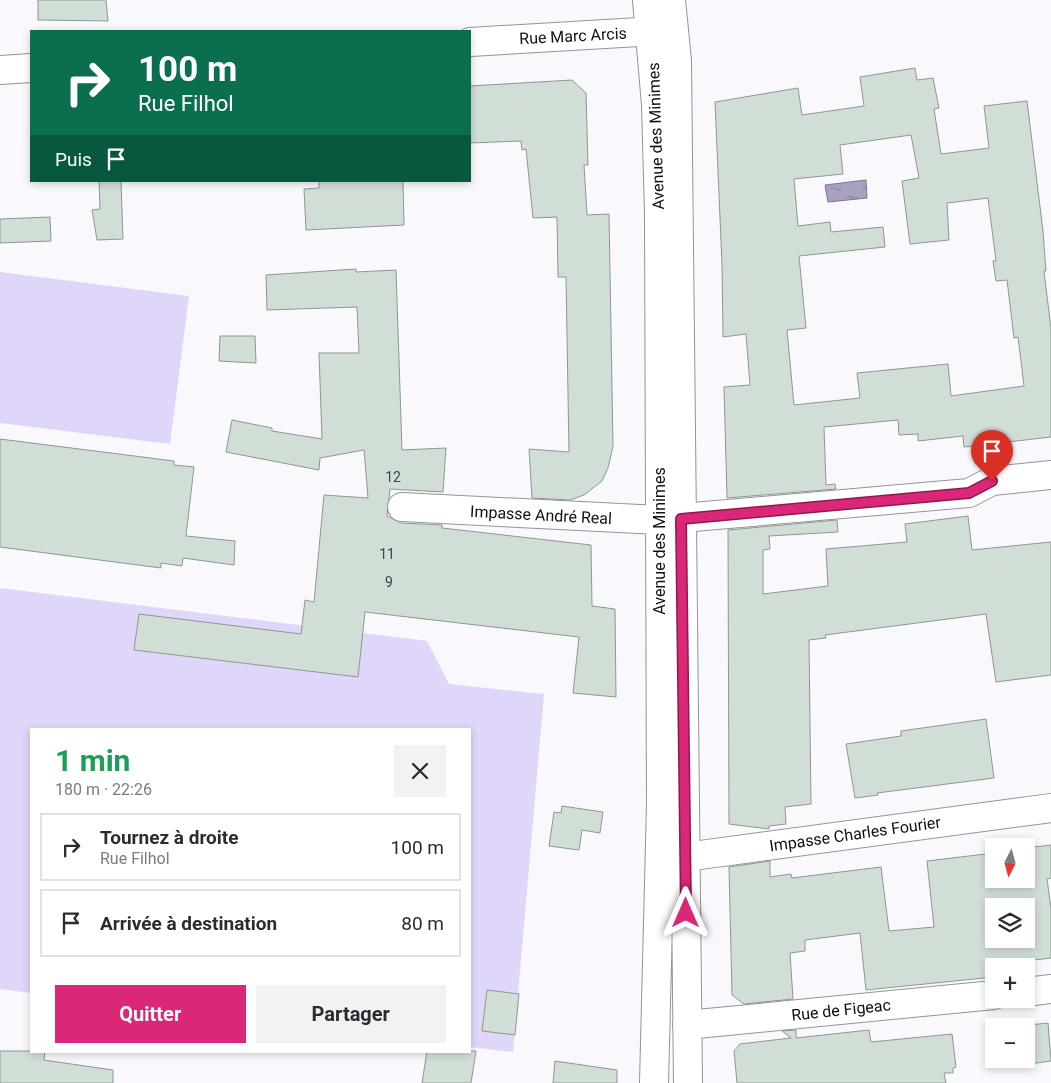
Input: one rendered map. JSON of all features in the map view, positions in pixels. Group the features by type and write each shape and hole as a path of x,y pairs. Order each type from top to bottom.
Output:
{"main road":[{"name":"Avenue des Minimes","path":"647,0 663,31"},
{"name":"Avenue des Minimes","path":"672,0 663,31 670,520 686,856 688,1083"},
{"name":"Rue Marc Arcis","path":"471,42 663,31"},
{"path":"0,70 30,68"},
{"name":"Impasse André Real","path":"402,507 670,520 969,493 992,481 1051,475"},
{"name":"Avenue des Minimes","path":"654,1083 670,520"},
{"name":"Impasse Charles Fourier","path":"659,860 1051,808"},
{"path":"1035,991 1051,989"},
{"name":"Rue de Figeac","path":"687,1025 985,996"}],"shaded area":[{"path":"0,272 189,296 170,444 0,423"},
{"path":"0,588 427,641 449,684 544,694 513,1052 471,1047 471,728 30,728 30,993 0,989"}],"water":[{"path":"866,180 867,198 828,202 825,185"}],"building":[{"path":"38,0 106,0 108,21 38,20"},
{"path":"915,68 917,80 933,78 939,108 934,109 941,154 989,148 984,106 1027,101 1043,231 1046,271 1044,271 1051,329 1051,437 964,447 963,436 918,441 918,434 899,435 898,420 824,427 826,485 835,484 836,489 727,498 724,387 750,385 746,334 723,337 715,102 798,88 802,115 864,106 860,77","holes":["911,135 919,178 902,181 910,244 949,240 947,203 988,198 996,261 993,261 996,281 1007,280 1014,338 1018,337 1024,386 951,396 948,364 857,373 860,398 794,405 787,330 806,328 799,256 885,247 883,227 831,232 830,222 798,226 794,179 843,174 840,145"]},
{"path":"572,80 586,93 588,165 584,165 587,215 609,214 613,446 608,468 602,481 584,495 570,500 532,498 529,449 569,452 566,277 558,277 557,217 533,218 526,149 522,150 521,141 471,143 471,86"},
{"path":"99,182 121,182 123,239 97,240 92,210 100,209"},
{"path":"319,182 403,182 404,225 306,230 304,189 319,188"},
{"path":"50,217 51,241 0,243 0,219"},
{"path":"356,269 356,272 396,270 402,450 446,448 443,492 390,489 387,516 401,523 442,525 442,528 591,545 592,606 615,609 616,697 573,693 579,637 365,612 358,677 134,650 139,614 301,634 305,600 314,602 324,495 368,498 364,450 320,458 319,470 226,452 232,420 272,428 272,431 322,439 319,353 359,353 357,307 267,310 266,275"},
{"path":"220,336 255,336 256,363 219,361"},
{"path":"0,439 174,461 174,465 194,467 186,536 235,541 234,565 183,558 182,566 161,563 161,568 0,547"},
{"path":"968,516 972,550 1051,542 1051,675 996,682 986,614 825,635 826,638 809,640 811,804 785,807 786,824 769,826 769,829 729,824 728,530 837,520 838,532 769,536 770,549 763,550 763,594 828,586 826,549 907,542 905,524"},
{"path":"986,719 994,778 877,793 878,795 855,798 846,744 901,736 901,731"},
{"path":"562,806 603,812 600,833 582,830 579,850 549,846 554,812 561,813"},
{"path":"1051,845 1051,878 1047,879 1051,909 1051,958 1035,960 1035,958 985,958 985,978 866,990 860,933 805,940 805,951 790,953 793,999 744,1004 732,995 729,867 770,861 770,877 791,874 792,878 881,867 889,931 934,927 927,861 985,854 985,888 1035,888 1035,847"},
{"path":"487,990 519,994 515,1035 482,1031"},
{"path":"1048,1023 1051,1061 1035,1063 1035,1024"},
{"path":"796,1030 796,1038 869,1030 871,1042 952,1034 956,1067 953,1068 953,1073 944,1073 946,1083 737,1083 734,1051 740,1044 791,1038 782,1031"},
{"path":"0,1051 45,1053 44,1060 113,1070 113,1083 0,1083"},
{"path":"471,1051 476,1051 471,1083 422,1083 427,1053 471,1053"},
{"path":"555,1061 617,1070 617,1083 553,1083"}],"route":[{"path":"686,913 681,519 969,493 992,481"}]}
